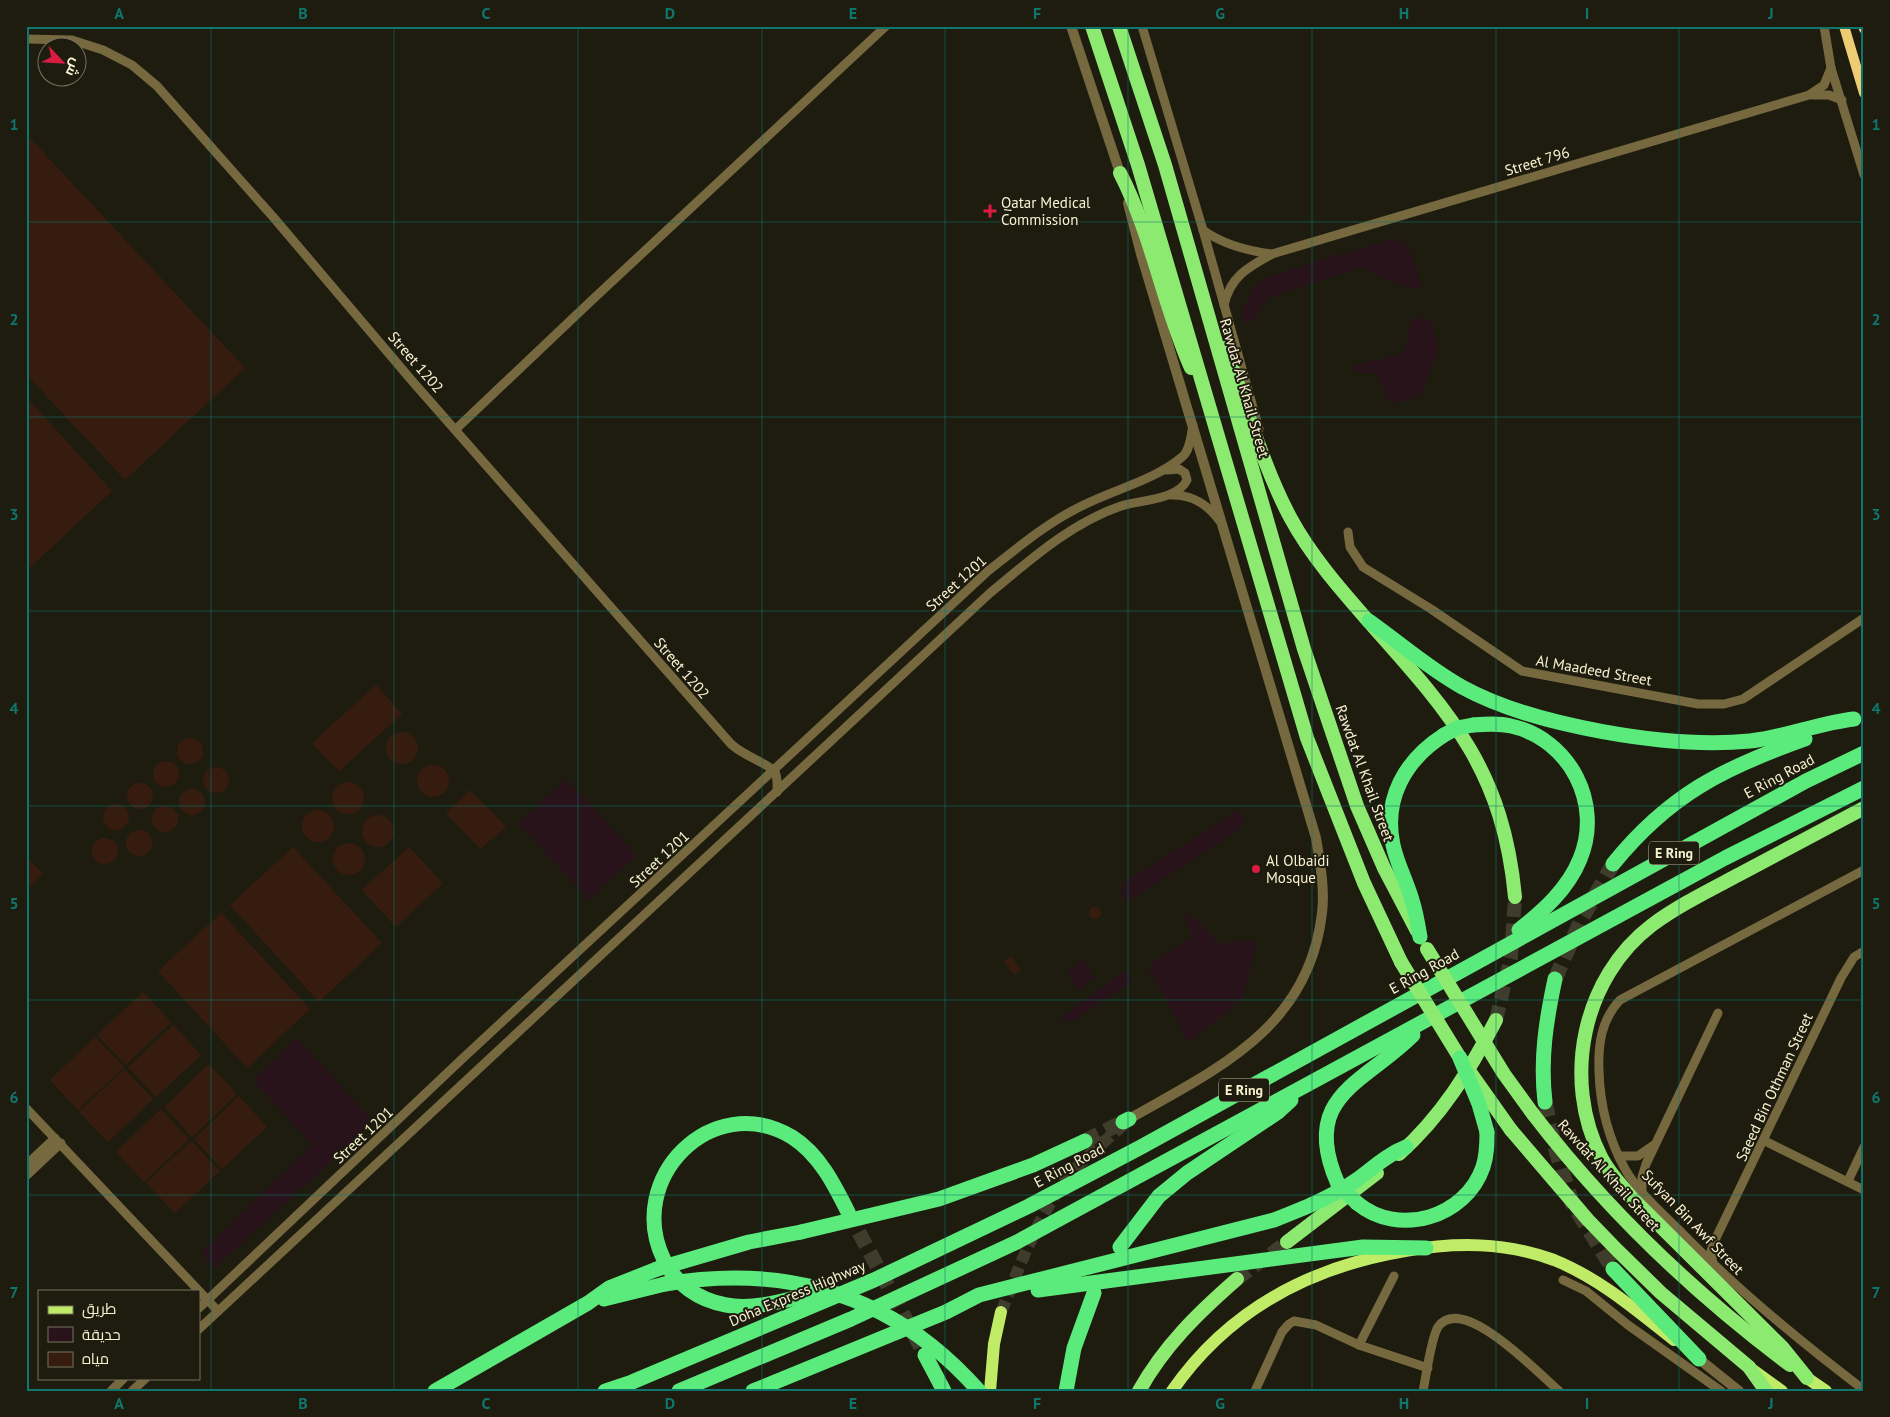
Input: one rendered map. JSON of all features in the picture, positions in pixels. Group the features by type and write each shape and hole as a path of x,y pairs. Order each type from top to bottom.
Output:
{"highway":[{"path":"1092,26 1138,165 1307,738 1364,883 1401,962 1460,1058 1511,1130 1588,1220 1618,1251 1661,1293 1749,1367 1766,1391"},
{"name":"Rawdat Al Khail Street","path":"1119,26 1165,165 1304,649 1356,806 1384,868 1424,943 1499,1066 1566,1157 1652,1247 1728,1317 1806,1378"},
{"path":"1120,173 1142,218 1184,351 1209,402"},
{"path":"1211,329 1230,361 1276,486 1300,532 1330,575 1443,707 1469,744 1481,767 1503,825 1515,897"},
{"path":"1369,621 1429,667 1463,687 1516,710 1570,724 1626,734 1721,743 1771,738 1859,717"},
{"path":"1613,864 1643,829 1673,803 1698,786 1739,764 1859,717"},
{"path":"1424,943 1413,901 1393,847 1391,810 1396,791 1409,766 1428,745 1444,735 1458,728 1473,724 1511,725 1529,731 1545,740 1560,752 1576,775 1586,802 1588,820 1586,839 1580,859 1562,889 1542,911 1486,956"},
{"name":"E Ring Road","path":"1001,1220 1141,1147 1806,781 1864,753"},
{"name":"E Ring","path":"1309,1084 1717,862 1864,788"},
{"path":"1806,1378 1782,1347 1633,1199 1611,1173 1595,1141 1583,1104 1580,1069 1588,1021 1604,982 1626,951 1651,926 1684,904 1864,808"},
{"path":"1545,1102 1542,1077 1542,1046 1555,979"},
{"path":"1287,1242 1340,1203 1406,1147 1429,1124 1455,1091 1478,1056 1496,1020"},
{"path":"1426,1022 1402,1046 1353,1082 1336,1104 1327,1130 1328,1158 1338,1184 1357,1203 1374,1213 1406,1221 1438,1214 1460,1201 1476,1182 1483,1167 1487,1151 1487,1132 1479,1104 1460,1058"},
{"path":"680,1391 851,1319 1017,1242 1309,1084"},
{"path":"1120,1248 1135,1225 1166,1190 1187,1173 1278,1112 1309,1084"},
{"path":"848,1212 820,1163 806,1148 782,1132 750,1125 736,1125 712,1131 690,1143 680,1152 662,1178 656,1196 653,1215 656,1242 670,1272 677,1281 692,1292 725,1305 760,1305 874,1280"},
{"path":"435,1391 588,1303 609,1288 657,1269 749,1242 801,1232 939,1199 1033,1164 1085,1141"},
{"path":"753,1391 946,1312 979,1295 1274,1220 1334,1194 1391,1154 1406,1147"},
{"name":"Doha Express Highway","path":"604,1391 640,1378 874,1280 1001,1220"},
{"path":"946,1312 1056,1286 1364,1248 1426,1248"},
{"path":"1612,1270 1699,1359"},
{"path":"588,1303 665,1284 727,1276 794,1281 839,1295 888,1316 907,1327 948,1359 979,1391"},
{"path":"1139,1391 1162,1353 1178,1334 1237,1279"},
{"path":"1066,1391 1074,1348 1094,1293"},
{"path":"925,1355 944,1391"}],"main road":[{"path":"1844,26 1864,93"},
{"path":"1172,1391 1193,1364 1226,1331 1282,1291 1345,1264 1426,1248 1466,1244 1495,1245 1525,1251 1555,1261 1603,1286 1699,1359"},
{"path":"990,1391 994,1344 1001,1312"},
{"path":"1749,1367 1782,1391"},
{"name":"Rawdat Al Khail Street","path":"1806,1378 1826,1391"}],"street":[{"path":"456,429 886,26"},
{"path":"1070,26 1120,173 1141,254 1224,527 1290,757 1316,838 1322,878 1322,912 1317,943 1303,978 1289,1004 1261,1035 1226,1064 1125,1122"},
{"name":"Rawdat Al Khail Street","path":"1142,26 1252,398 1263,454"},
{"path":"1824,26 1831,68 1864,175"},
{"name":"Street 1202","path":"26,39 56,38 88,44 118,56 145,75 274,218 724,737 736,749 774,771"},
{"name":"Street 796","path":"1224,305 1227,294 1238,275 1272,254 1809,95 1824,85 1831,68"},
{"name":"Street 796","path":"1809,95 1829,96 1842,100"},
{"name":"Street 796","path":"1203,230 1212,236 1248,250 1272,254"},
{"name":"Street 1201","path":"200,1307 462,1060 988,571 1025,542 1071,511 1106,494 1166,470 1184,456 1193,425"},
{"name":"Street 1201","path":"1164,496 1182,488 1187,480 1182,470 1166,470"},
{"name":"Street 1201","path":"200,1328 975,606 1037,554 1079,526 1102,514 1132,502 1164,496 1180,495 1199,501 1213,512 1224,527"},
{"name":"Al Maadeed Street","path":"1348,532 1350,547 1363,567 1430,608 1522,671 1698,704 1724,704 1743,699 1864,618"},
{"path":"753,760 761,771 760,784"},
{"path":"774,771 777,777 777,792"},
{"name":"Sufyan Bin Awf Street","path":"1864,870 1628,995 1613,1007 1602,1034 1599,1068 1605,1118 1619,1156 1642,1192 1742,1292 1864,1390"},
{"name":"Saeed Bin Othman Street","path":"1713,1264 1711,1251 1715,1240 1765,1141 1841,978 1854,957 1864,951"},
{"path":"579,953 590,964"},
{"path":"1642,1192 1644,1170 1718,1013"},
{"path":"26,1108 198,1290"},
{"path":"26,1165 58,1140"},
{"path":"26,1176 58,1140"},
{"path":"1765,1141 1864,1190"},
{"path":"1619,1156 1638,1156 1656,1144"},
{"path":"1848,1181 1864,1147"},
{"path":"1692,1244 1704,1244 1715,1240"},
{"path":"1359,1345 1394,1276"},
{"path":"1563,1280 1586,1291 1628,1325 1721,1391"},
{"path":"200,1292 218,1311"},
{"path":"1423,1391 1436,1331 1439,1325 1452,1318 1461,1318 1482,1326 1559,1391"},
{"path":"1255,1391 1282,1332 1294,1321 1316,1325 1359,1345 1428,1368"},
{"path":"1699,1359 1739,1391"},
{"path":"111,1391 122,1380"},
{"path":"132,1391 144,1380"}],"green space":[{"path":"1394,238 1400,240 1409,251 1421,286 1420,288 1404,287 1360,268 1269,297 1253,321 1245,324 1241,314 1254,288 1262,280"},
{"path":"1416,316 1431,321 1438,343 1438,353 1421,394 1404,401 1392,403 1387,400 1379,378 1374,373 1360,373 1354,369 1357,364 1399,354 1406,346 1410,324"},
{"path":"566,779 637,855 589,900 518,823"},
{"path":"1237,811 1241,812 1245,819 1238,830 1131,900 1128,901 1123,897 1120,890 1125,882"},
{"path":"1189,915 1199,921 1218,943 1223,944 1241,940 1255,942 1244,995 1237,1004 1190,1041 1184,1038 1178,1021 1150,973 1151,964 1155,960 1190,939 1190,929 1185,918"},
{"path":"1083,960 1095,978 1078,990 1066,972"},
{"path":"1125,971 1133,977 1132,981 1074,1021 1066,1020 1056,1023 1070,1010"},
{"path":"297,1038 374,1122 214,1269 201,1253 312,1145 253,1080"}],"water":[{"path":"26,134 245,368 125,480 26,374"},
{"path":"26,397 112,491 26,571"},
{"path":"376,685 402,714 339,771 312,743"},
{"path":"402,732 408,733 413,737 417,742 417,754 413,759 408,763 402,764 396,763 391,759 387,754 386,748 387,742 391,737 396,733"},
{"path":"190,738 199,742 203,751 199,760 190,764 181,760 177,751 181,742"},
{"path":"166,761 175,765 179,774 175,783 166,787 157,783 153,774 157,765"},
{"path":"433,765 439,766 444,770 448,775 448,787 444,792 439,796 433,797 427,796 422,792 418,787 417,781 418,775 422,770 427,766"},
{"path":"216,767 225,771 229,780 225,789 216,793 207,789 203,780 207,771"},
{"path":"348,782 354,783 359,787 363,792 363,804 359,809 354,813 348,814 342,813 337,809 333,804 332,798 333,792 337,787 342,783"},
{"path":"140,783 149,787 153,796 149,805 140,809 131,805 127,796 131,787"},
{"path":"192,789 201,793 205,802 201,811 192,815 183,811 179,802 183,793"},
{"path":"470,790 506,827 480,849 446,813"},
{"path":"116,804 125,808 129,817 125,826 116,830 107,826 103,817 107,808"},
{"path":"165,806 174,810 178,819 174,828 165,832 156,828 152,819 156,810"},
{"path":"318,810 324,811 329,815 333,820 333,832 329,837 324,841 318,842 312,841 307,837 303,832 302,826 303,820 307,815 312,811"},
{"path":"378,815 384,816 389,820 393,825 393,837 389,842 384,846 378,847 372,846 367,842 363,837 362,831 363,825 367,820 372,816"},
{"path":"139,830 148,834 152,843 148,852 139,856 130,852 126,843 130,834"},
{"path":"105,838 114,842 118,851 114,860 105,864 96,860 92,851 96,842"},
{"path":"349,843 355,844 360,848 364,853 364,865 360,870 355,874 349,875 343,874 338,870 334,865 333,859 334,853 338,848 343,844"},
{"path":"293,847 382,943 319,1002 230,905"},
{"path":"409,847 443,883 396,927 362,890"},
{"path":"26,856 43,874 26,891"},
{"path":"1095,907 1101,913 1095,919 1089,913"},
{"path":"221,913 310,1009 247,1068 158,971"},
{"path":"1011,956 1021,970 1014,975 1004,962"},
{"path":"143,992 171,1022 126,1065 97,1035"},
{"path":"173,1025 201,1055 156,1097 128,1067"},
{"path":"95,1037 124,1067 78,1110 50,1080"},
{"path":"209,1064 237,1094 192,1137 164,1107"},
{"path":"124,1069 153,1099 108,1142 79,1112"},
{"path":"239,1096 267,1127 222,1169 194,1139"},
{"path":"161,1109 189,1139 144,1182 116,1152"},
{"path":"191,1141 220,1171 175,1213 146,1183"}],"tunnel":[{"path":"1555,979 1581,920 1613,864"},
{"path":"1496,1020 1511,957 1515,897"},
{"path":"1545,1102 1554,1144 1572,1203 1613,1269"},
{"path":"1085,1141 1123,1122"},
{"path":"1001,1312 1030,1242 1057,1192 1081,1163 1124,1124"},
{"path":"848,1212 925,1355"},
{"path":"1237,1279 1287,1242"}],"place":[{"name":"Qatar Medical Commission","path":"990,211"},
{"name":"Al Olbaidi Mosque","path":"1256,869"}]}
